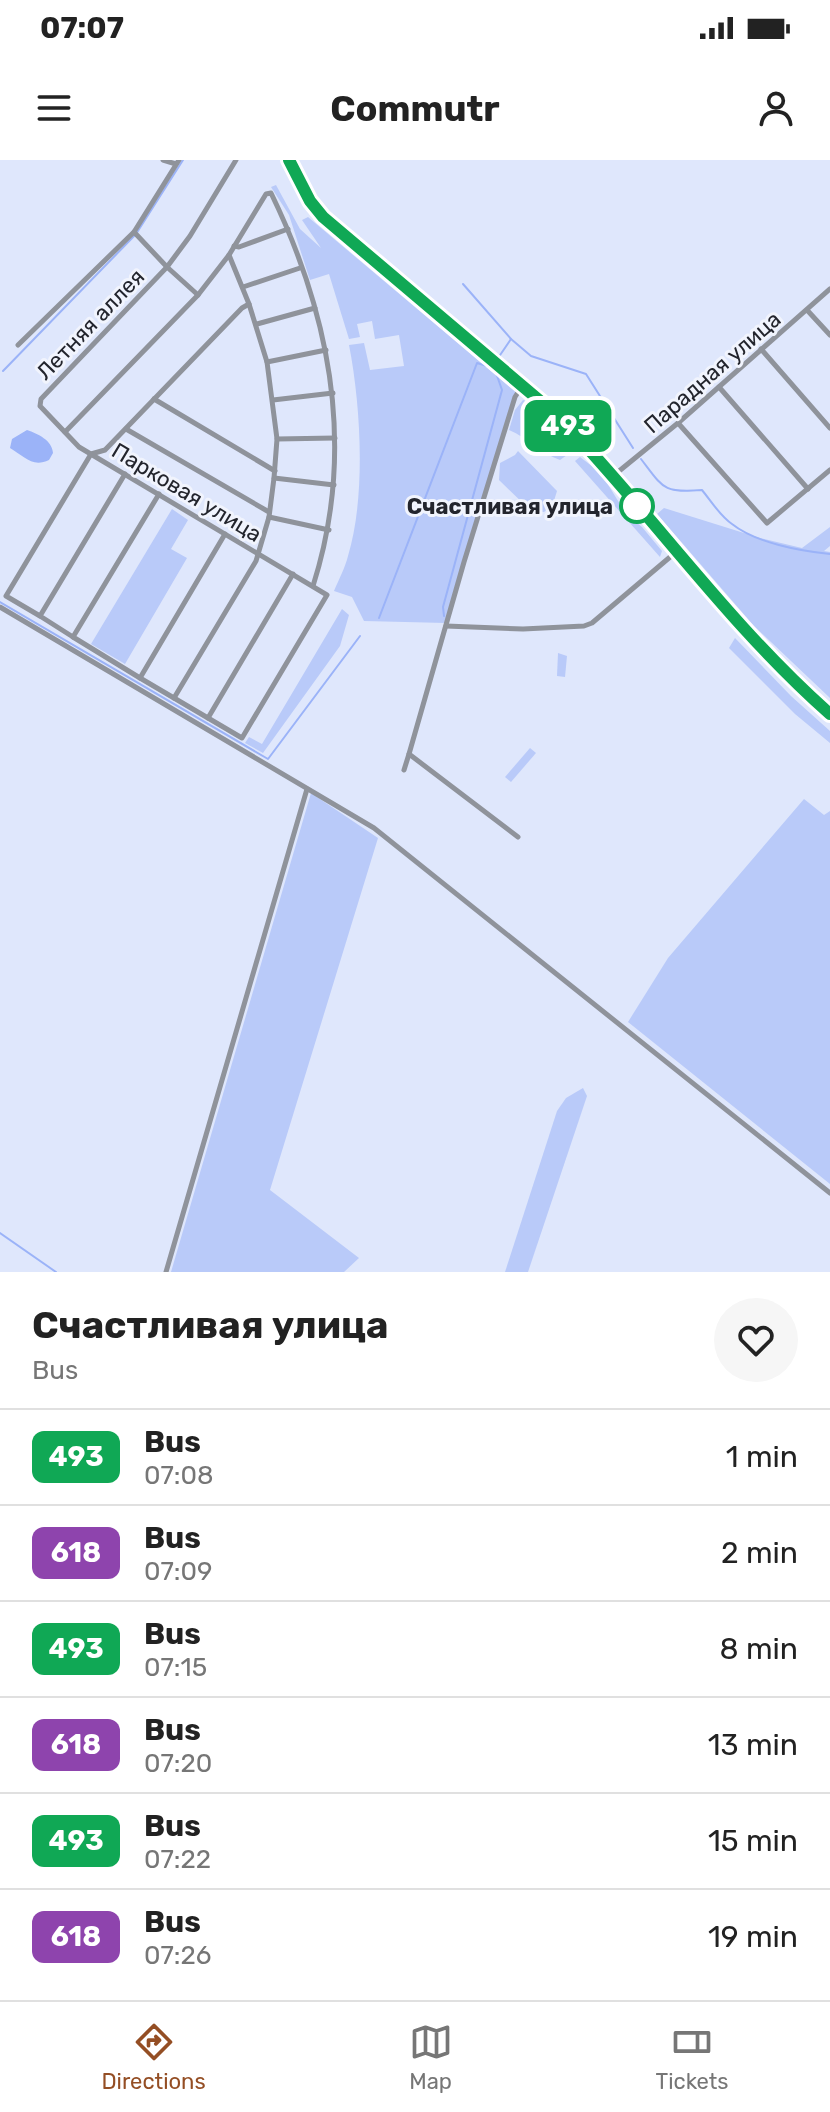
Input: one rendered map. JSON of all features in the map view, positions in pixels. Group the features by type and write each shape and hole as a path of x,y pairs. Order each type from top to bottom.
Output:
{"main road":[{"path":"289,160 310,201 323,217 559,417 740,626 830,714"}],"street":[{"path":"18,345 134,232 178,162 163,160"},
{"name":"Летняя аллея","path":"40,406 44,395 167,267 190,236 236,160"},
{"path":"65,432 198,295 229,255 266,194 271,193 288,229 315,308 333,393 334,485 329,530 313,586"},
{"path":"234,246 239,247 288,229"},
{"name":"Летняя аллея","path":"134,232 198,295"},
{"path":"174,698 259,553 269,515 274,475 277,439 267,362 257,324 229,255"},
{"path":"243,287 300,268"},
{"name":"Парадная улица","path":"613,476 830,289"},
{"path":"249,304 105,450 91,454 6,596 208,718 293,574"},
{"path":"257,324 315,308"},
{"path":"807,310 830,335"},
{"path":"761,349 830,428"},
{"path":"267,362 326,350"},
{"path":"404,770 515,397 522,385"},
{"path":"719,387 808,489"},
{"path":"273,400 333,393"},
{"path":"154,399 274,475 334,485"},
{"name":"Парковая улица","path":"40,406 79,447 327,595 242,738 208,718"},
{"path":"678,423 765,523 830,470"},
{"path":"126,429 269,515 329,530"},
{"path":"277,439 335,438"},
{"path":"40,616 125,474"},
{"path":"73,637 159,494"},
{"path":"140,678 225,534"},
{"path":"446,626 523,629 589,625 676,552"},
{"path":"0,607 389,840 830,1193"},
{"path":"409,754 518,837"},
{"path":"166,1272 307,789"}],"shaded area":[{"path":"276,185 300,229 321,248 302,220 308,217 517,393 446,623 364,621 352,597 334,591 354,532 359,479 359,423 349,345 364,343 370,370 404,366 399,335 375,339 372,321 357,324 360,337 349,339 329,274 310,280 289,215 271,187"},
{"path":"523,400 529,402 574,450 560,460 509,430 515,410"},
{"path":"27,430 50,444 53,453 49,460 33,462 10,448 12,439"},
{"path":"518,451 557,491 553,504 544,512 530,510 499,480 500,463"},
{"path":"580,457 601,473 626,514 642,527 662,551 660,557 575,461"},
{"path":"664,508 802,548 830,527 830,546 824,551 830,552 830,698 754,626 657,514"},
{"path":"172,509 188,520 171,549 187,558 125,664 91,644"},
{"path":"342,609 349,615 340,646 263,753 245,743 249,737 262,744"},
{"path":"735,638 830,731 830,743 795,714 729,648"},
{"path":"558,653 567,656 565,677 557,676"},
{"path":"530,748 536,753 511,782 505,777"},
{"path":"311,793 378,838 270,1190 359,1258 344,1272 171,1272"},
{"path":"804,799 824,815 830,811 830,1184 628,1022 668,958"},
{"path":"583,1088 587,1096 528,1272 505,1272 557,1111 566,1098"}],"waterway":[{"path":"3,371 136,234 183,160"},
{"path":"463,284 511,339 531,356 586,374 633,448"},
{"path":"496,361 511,339"},
{"path":"379,618 477,363 487,366 494,363"},
{"path":"444,616 443,607 502,390 494,367"},
{"path":"641,459 666,487 679,491 702,490 724,517 742,531 779,545 830,554"},
{"path":"0,602 268,759 360,636"},
{"path":"0,1233 56,1272"}],"bus line":[{"name":"493","path":"289,160 310,201 323,217 559,417 590,448 740,626 830,714"}],"place":[{"name":"Счастливая улица","path":"637,506"}]}
